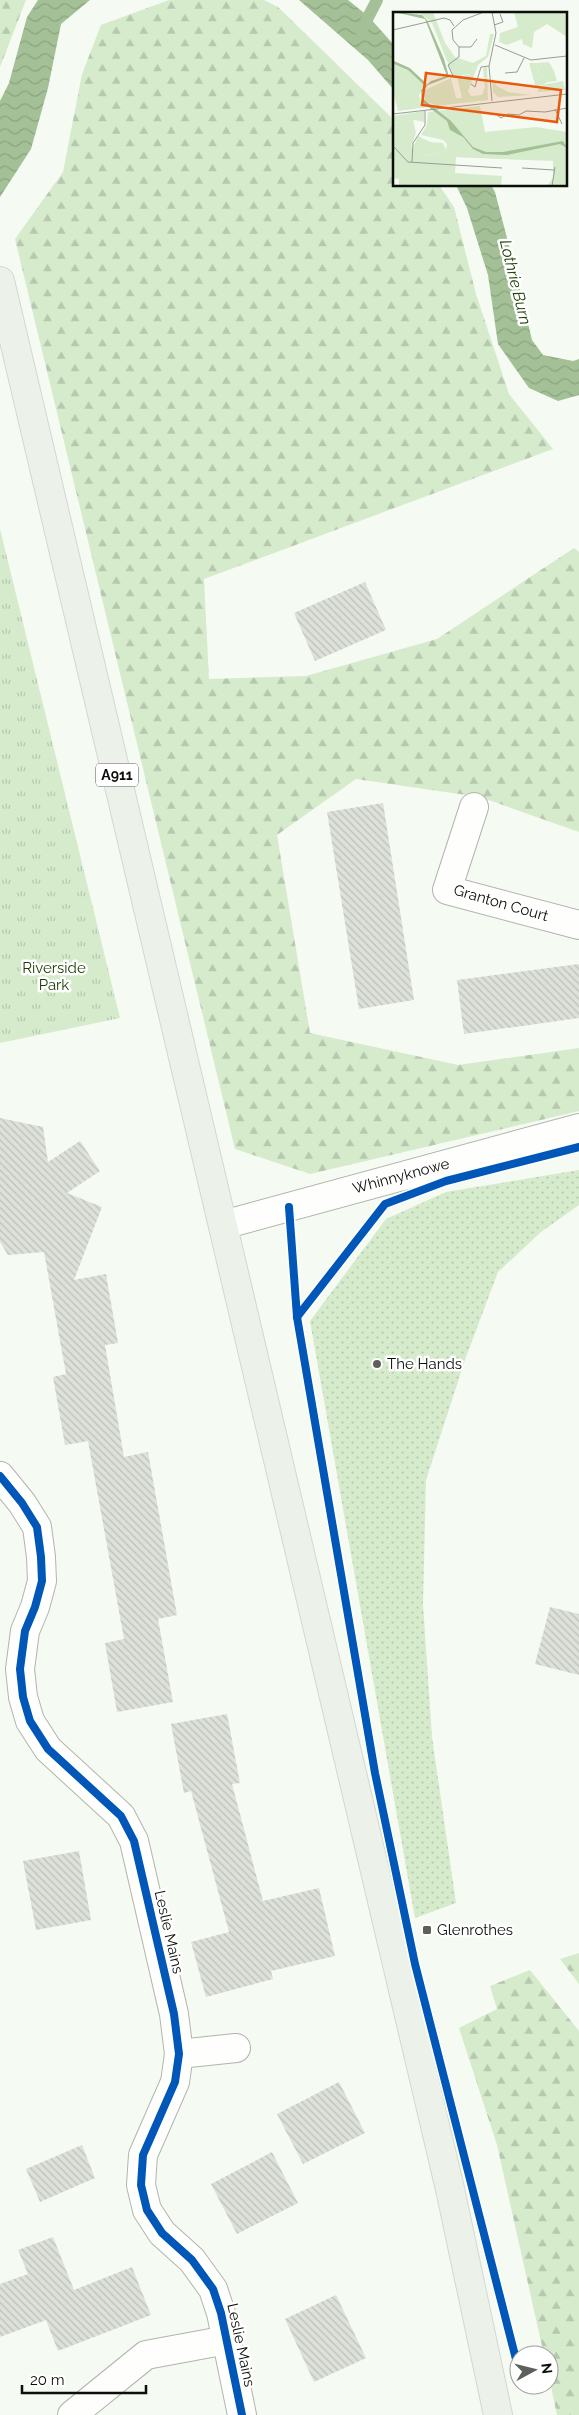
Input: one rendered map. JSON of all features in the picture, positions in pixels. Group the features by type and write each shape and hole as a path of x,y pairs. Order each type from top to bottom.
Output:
{"main road":[{"name":"A911","path":"0,281 450,2189 498,2415"}],"street":[{"name":"Granton Court","path":"474,807 447,890 579,925"},
{"name":"Whinnyknowe","path":"223,1225 579,1128"},
{"name":"Leslie Mains","path":"0,1476 22,1503 37,1528 42,1558 42,1581 25,1631 20,1669 22,1697 30,1721 48,1749 121,1816 134,1841 174,2014 179,2054 175,2082 143,2155 141,2185 147,2210 162,2233 192,2260 213,2289 222,2313 242,2415"},
{"path":"179,2054 236,2048"},
{"name":"Leslie Mains","path":"72,2415 146,2355 227,2340"}],"green space":[{"path":"0,0 26,0 0,67"},
{"path":"169,0 264,0 278,7 393,119 393,186 440,186 454,207 476,294 509,394 553,449 204,579 209,679 306,676 437,639 574,548 579,552 579,832 480,797 356,779 277,835 310,1033 458,1065 579,1048 579,1111 310,1174 235,1149 15,239 63,172 82,74 101,25"},
{"name":"Riverside Park","path":"0,529 120,1018 0,1043"},
{"path":"579,1170 579,1205 541,1232 498,1272 466,1357 426,1480 423,1604 432,1737 456,1903 415,1918 310,1321 386,1219 446,1192"},
{"path":"579,1953 579,1984 560,1959"},
{"path":"530,1970 579,2031 579,2415 557,2415 553,2395 559,2395 559,2345 542,2345 497,2145 459,2028 497,2009 490,1986"}],"water":[{"path":"38,0 90,0 61,24 48,88 31,149 0,197 0,101 9,83 27,17"},
{"path":"299,0 348,0 368,16 393,44 393,89 368,60"},
{"name":"Lothrie Burn","path":"456,186 492,186 495,192 532,340 543,355 573,361 579,359 579,395 558,401 529,388 498,344 488,275 467,208"}],"building":[{"path":"365,582 386,630 315,661 294,613"},
{"path":"383,803 414,1000 359,1009 327,812"},
{"path":"579,964 579,1018 464,1034 457,980"},
{"path":"0,1118 43,1127 48,1162 80,1141 100,1171 67,1193 102,1207 74,1280 106,1274 118,1343 105,1345 124,1457 148,1452 177,1615 158,1619 173,1702 117,1712 105,1643 124,1639 88,1441 65,1445 53,1377 66,1374 44,1252 8,1255 0,1242"},
{"path":"550,1607 579,1614 579,1675 535,1664"},
{"path":"227,1714 240,1783 232,1784 263,1901 319,1888 335,1956 271,1971 273,1979 206,1997 191,1942 229,1932 191,1791 184,1793 171,1724"},
{"path":"79,1851 91,1920 36,1930 23,1861"},
{"path":"339,2082 365,2133 303,2164 277,2114"},
{"path":"82,2145 95,2178 40,2202 26,2169"},
{"path":"272,2152 298,2203 237,2234 211,2184"},
{"path":"53,2237 74,2290 132,2267 151,2315 58,2351 46,2320 0,2337 0,2284 28,2274 18,2250"},
{"path":"336,2295 366,2358 314,2382 285,2319"}],"waterway":[{"path":"361,31 377,0"}],"cycle path":[{"path":"297,1317 385,1204 446,1181 579,1147"},
{"path":"289,1207 297,1317 375,1773 415,1964 512,2345"},
{"path":"0,1476 22,1503 37,1527 41,1557 42,1581 35,1607 25,1631 20,1669 23,1697 30,1721 48,1749 121,1816 134,1841 174,2014 179,2054 175,2082 143,2155 141,2185 147,2210 162,2233 192,2260 213,2289 221,2313 242,2415"}],"place":[{"name":"The Hands","path":"377,1364"},
{"name":"Glenrothes","path":"427,1930"}]}
